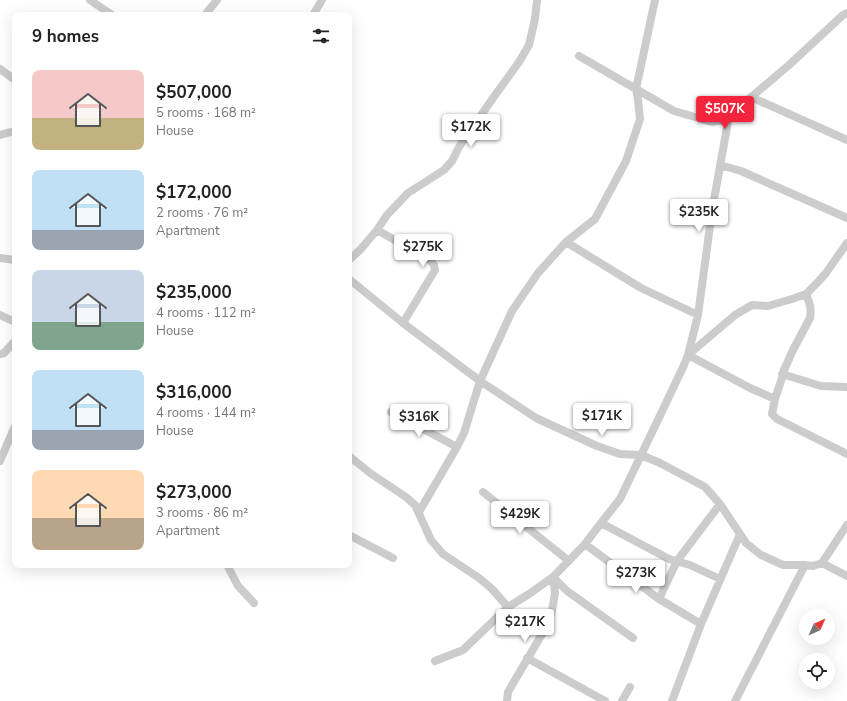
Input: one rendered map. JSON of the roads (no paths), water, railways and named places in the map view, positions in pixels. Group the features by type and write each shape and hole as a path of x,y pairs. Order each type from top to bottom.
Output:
{"street":[{"path":"90,0 108,12"},
{"path":"207,12 217,0"},
{"path":"315,12 322,0"},
{"path":"352,257 377,230 387,215 408,193 444,170 452,160 459,147 519,62 529,45 535,19 537,0"},
{"path":"419,512 464,433 480,381 512,311 538,273 566,242 595,219 626,162 640,119 636,89 655,0"},
{"path":"579,56 674,111 712,122 723,120 729,116 847,13"},
{"path":"0,69 12,78"},
{"path":"751,97 847,140"},
{"path":"435,662 463,650 508,607 553,577 585,544 620,499 688,355 698,315 712,211 729,116"},
{"path":"0,135 12,132"},
{"path":"720,165 741,171 847,218"},
{"path":"377,230 430,260 434,264 434,270 403,323"},
{"path":"566,242 642,288 698,315"},
{"path":"688,355 735,316 752,305 768,306 806,294 826,273 847,243"},
{"path":"0,258 12,260"},
{"path":"352,281 403,323 480,381 536,418 590,443 620,454 641,455 660,463 704,487 720,504 746,543 761,555 783,565 805,564 813,566 822,563 847,525"},
{"path":"806,294 811,306 810,318 782,374 772,414 777,419 847,454"},
{"path":"0,316 12,321"},
{"path":"0,354 12,344"},
{"path":"688,355 750,388 775,399"},
{"path":"782,374 822,386 847,387"},
{"path":"391,412 457,447"},
{"path":"0,461 4,440 12,430"},
{"path":"352,459 370,474 406,497 415,505 431,540 442,554 479,578 492,589 508,607"},
{"path":"483,492 569,561"},
{"path":"659,599 678,561 720,504"},
{"path":"600,523 660,555 690,565 720,579"},
{"path":"672,701 701,624 740,534"},
{"path":"352,537 393,558"},
{"path":"585,544 659,599 701,624"},
{"path":"822,563 847,576"},
{"path":"735,701 805,564"},
{"path":"229,568 238,586 254,603"},
{"path":"553,577 567,591 633,638"},
{"path":"507,701 508,692 545,629 552,611 555,593 553,577"},
{"path":"527,658 606,701"},
{"path":"622,701 630,687"}]}
